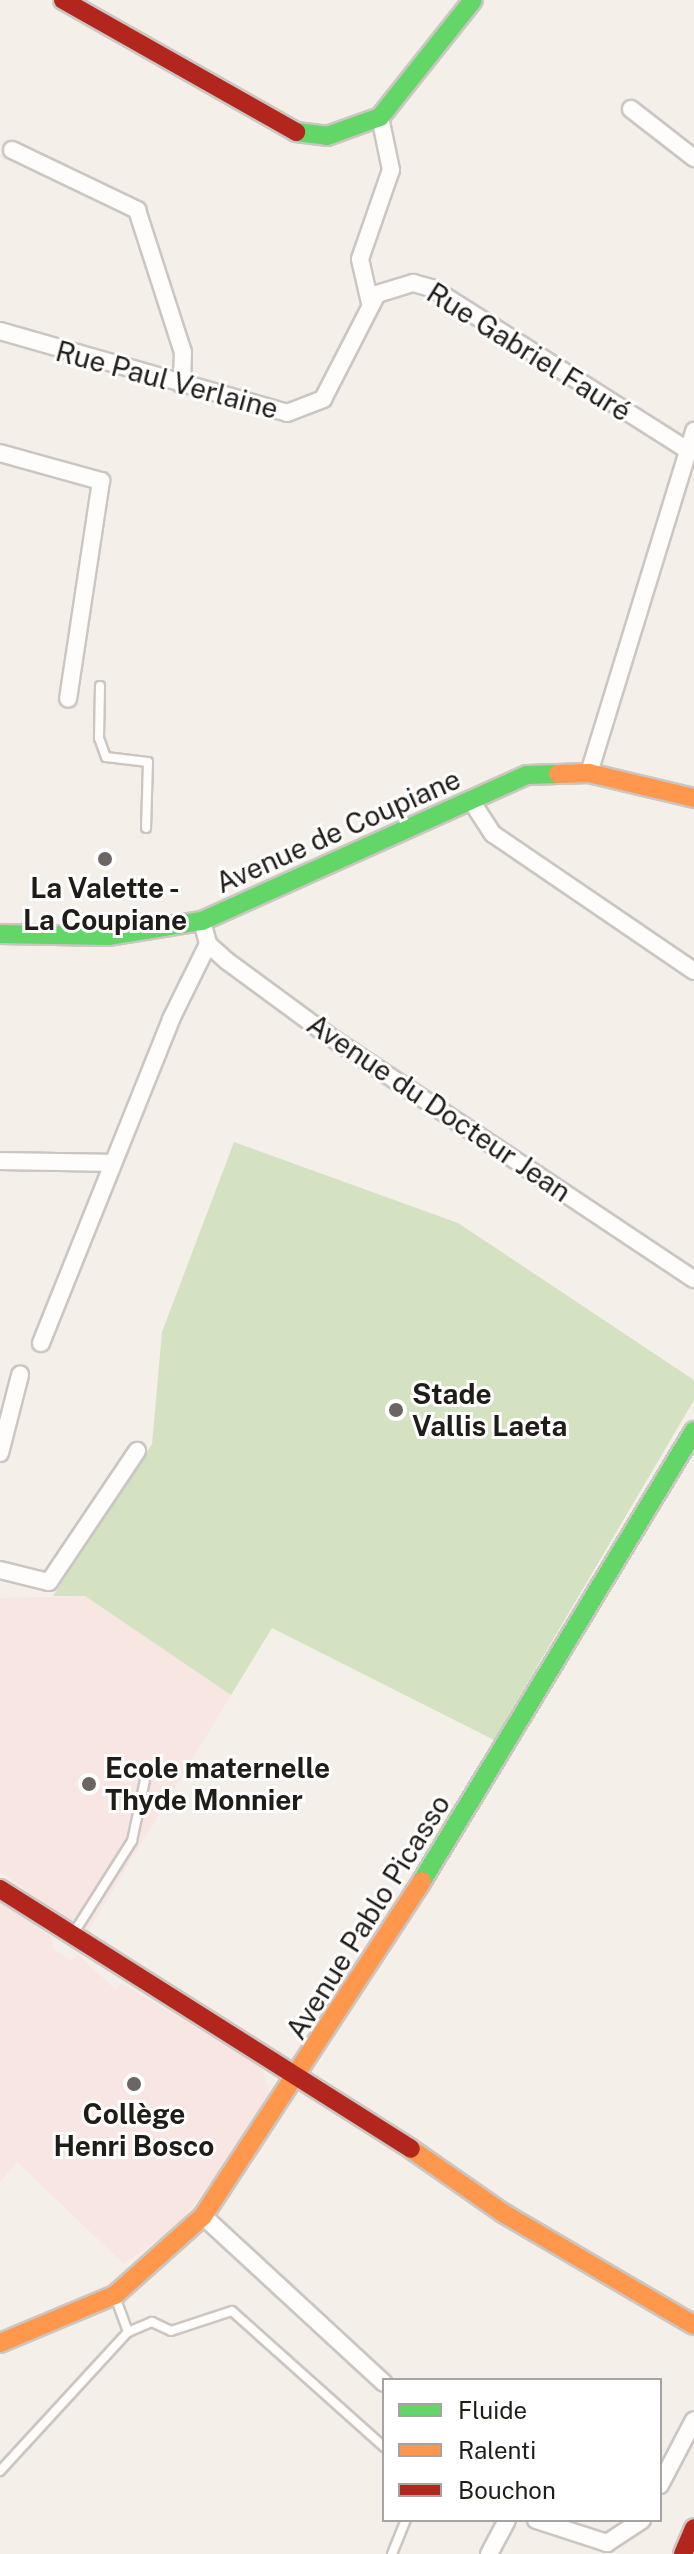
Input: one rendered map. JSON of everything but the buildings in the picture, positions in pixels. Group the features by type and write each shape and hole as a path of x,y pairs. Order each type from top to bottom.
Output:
{"main road":[{"path":"63,0 301,135 355,130 380,117 473,0"},
{"name":"Avenue de Coupiane","path":"0,934 108,936 202,921 527,775 589,773 694,798"},
{"name":"Avenue Pablo Picasso","path":"0,2343 115,2295 163,2259 203,2216 299,2076 510,1746 694,1431"},
{"path":"0,1889 299,2076 503,2213 694,2325"},
{"path":"683,2554 694,2528"}],"street":[{"path":"631,109 694,158"},
{"path":"370,303 360,259 391,170 380,117"},
{"path":"12,150 137,210 183,352 182,385"},
{"name":"Rue Gabriel Fauré","path":"370,303 394,285 432,288 687,450"},
{"name":"Rue Paul Verlaine","path":"0,331 287,413 308,410 334,382 370,303"},
{"path":"589,773 694,431"},
{"path":"0,453 101,481 68,699"},
{"path":"472,802 493,834 694,971"},
{"path":"41,1343 112,1163 208,944 202,921"},
{"name":"Avenue du Docteur Jean","path":"208,944 329,1036 694,1279"},
{"path":"0,1161 112,1163"},
{"path":"0,1453 20,1375"},
{"path":"0,1570 49,1582 137,1451"},
{"path":"203,2216 382,2381"},
{"path":"662,2481 694,2420"},
{"path":"489,2554 506,2522"},
{"path":"542,2522 607,2543 639,2522"}],"lane":[{"path":"100,686 99,738 106,757 148,762 146,828"},
{"path":"72,1935 132,1841 145,1780"},
{"path":"115,2295 128,2332"},
{"path":"0,2471 128,2332 152,2322 171,2331 232,2311 382,2445"},
{"path":"392,2554 405,2522"}],"shaded area":[{"name":"Ecole maternelle Thyde Monnier","path":"85,1596 231,1695 87,1933 0,1872 0,1598"},
{"name":"Collège Henri Bosco","path":"0,1900 52,1938 53,1948 71,1961 78,1954 116,1990 121,1983 261,2066 273,2102 178,2225 124,2264 17,2162 0,2182"}],"green space":[{"path":"234,1142 458,1223 694,1380 694,1400 494,1740 272,1628 231,1695 85,1596 53,1596 152,1444 162,1332"}],"traffic: fast":[{"path":"296,132 327,136 380,117 473,0"},
{"path":"0,934 108,936 202,921 527,775 558,774"},
{"path":"422,1881 694,1431"}],"traffic: slow":[{"path":"558,774 589,773 694,798"},
{"path":"0,2343 115,2295 203,2216 422,1881"},
{"path":"411,2149 503,2213 694,2325"}],"traffic: jam":[{"path":"63,0 296,132"},
{"path":"0,1889 411,2149"},
{"path":"683,2554 694,2528"}],"place":[{"name":"La Valette - La Coupiane","path":"105,859"},
{"name":"Stade Vallis Laeta","path":"396,1410"},
{"name":"Ecole maternelle Thyde Monnier","path":"89,1784"},
{"name":"Collège Henri Bosco","path":"134,2084"}]}
